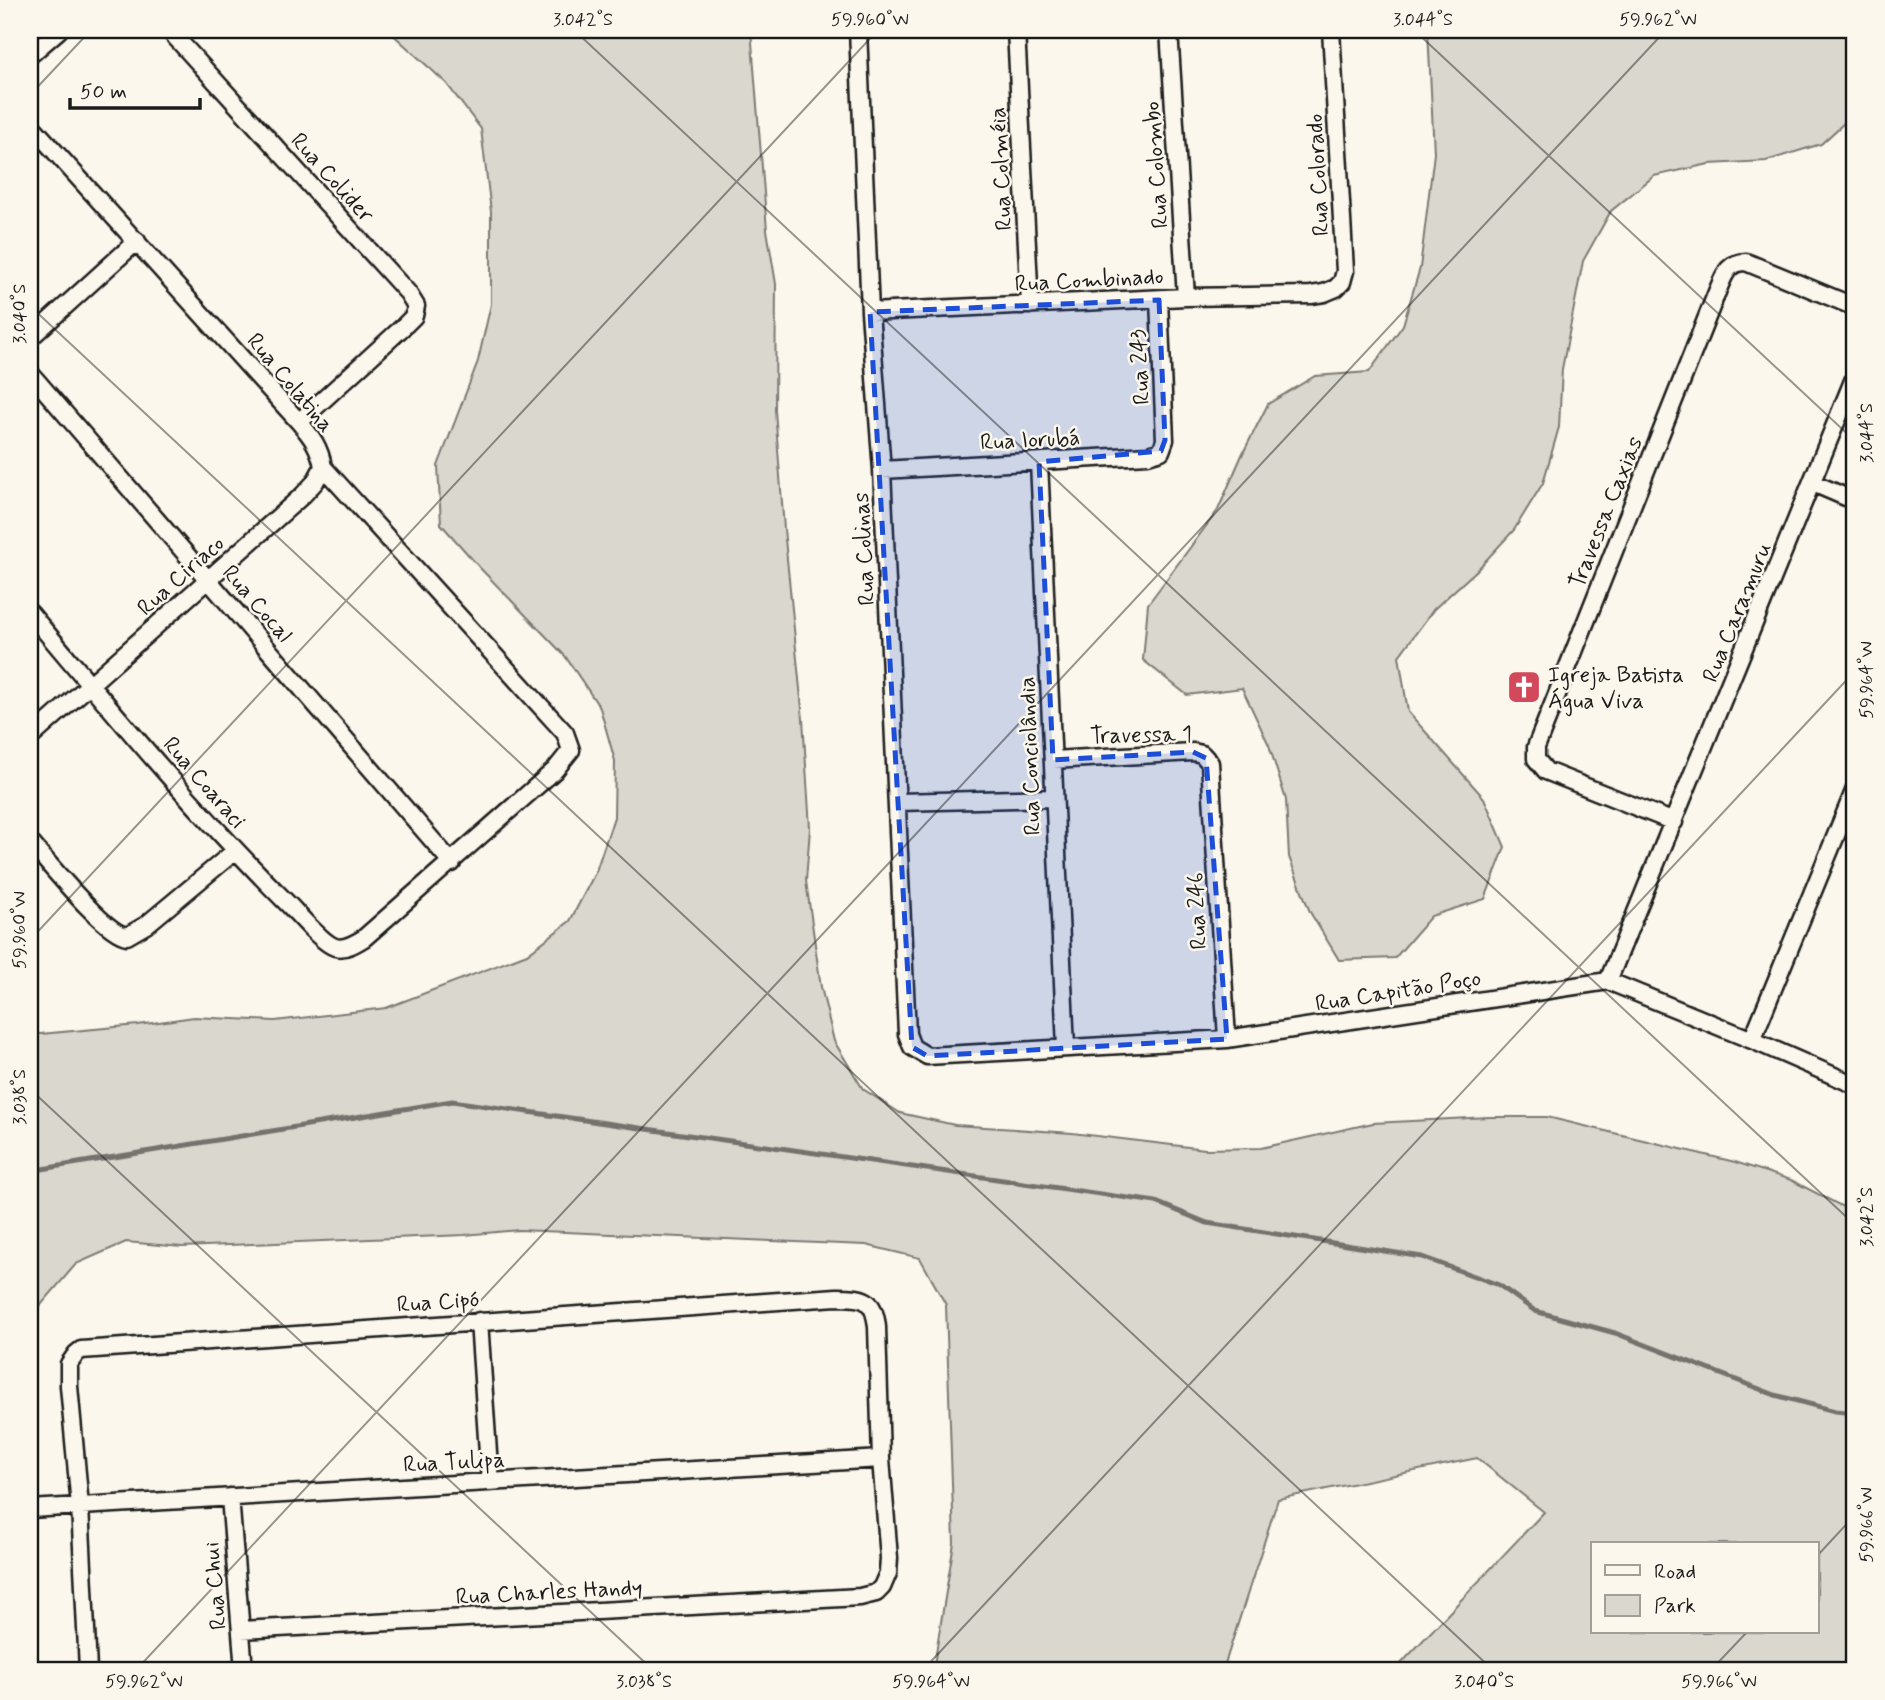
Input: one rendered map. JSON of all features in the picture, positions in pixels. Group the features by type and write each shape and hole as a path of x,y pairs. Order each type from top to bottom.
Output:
{"street":[{"path":"30,55 59,30"},
{"name":"Rua Colider","path":"169,30 408,293 416,306 403,327 299,422"},
{"name":"Rua Colinas","path":"858,30 870,312 882,470 907,1034 915,1051 927,1056"},
{"name":"Rua Colméia","path":"1016,30 1030,305"},
{"name":"Rua Colombo","path":"1169,30 1186,297"},
{"name":"Rua Colorado","path":"1311,295 1336,288 1342,282 1345,271 1331,30"},
{"name":"Rua Colatina","path":"31,128 137,241 299,422 314,439 321,453 323,467 565,733 571,750 555,769 452,863"},
{"path":"30,338 137,241"},
{"name":"Travessa Caxias","path":"1674,822 1555,776 1538,763 1536,747 1720,284 1730,266 1736,262 1746,262 1855,307"},
{"name":"Rua Combinado","path":"870,312 1186,297 1311,295"},
{"name":"Rua 243","path":"1159,300 1165,432"},
{"name":"Rua Cocal","path":"30,373 452,863"},
{"name":"Rua Caramuru","path":"1608,981 1855,376"},
{"name":"Rua Iorubá","path":"882,470 1155,454 1164,446 1165,432"},
{"name":"Rua Conciolândia","path":"1039,462 1066,1048"},
{"name":"Rua Ciriaco","path":"30,738 303,495 315,482 323,467"},
{"path":"1813,483 1855,501"},
{"name":"Rua Coaraci","path":"30,613 235,851 331,946 337,948 352,945 364,938 452,863"},
{"name":"Travessa 1","path":"1053,760 1193,752 1202,754 1210,763 1212,780"},
{"name":"Rua 246","path":"1212,780 1227,1039"},
{"path":"1752,1040 1855,789"},
{"path":"898,802 1053,797"},
{"path":"30,842 114,931 127,936 146,925 235,851"},
{"path":"1608,981 1855,1085"},
{"name":"Rua Capitão Poço","path":"927,1056 1227,1039 1608,981"},
{"name":"Rua Cipó","path":"80,1506 69,1364 76,1354 88,1348 838,1297 865,1299 871,1304 876,1317 881,1459"},
{"path":"479,1321 490,1482"},
{"name":"Rua Tulipa","path":"30,1509 881,1459"},
{"name":"Rua Charles Handy","path":"241,1630 860,1597 882,1587 887,1573 889,1558 881,1459"},
{"name":"Rua Chui","path":"230,1497 244,1670"},
{"path":"80,1506 88,1670"}],"highlighted area":[{"path":"1159,300 1165,440 1161,451 1039,462 1053,760 1193,752 1206,758 1227,1039 927,1056 912,1047 870,312"}],"green space":[{"path":"388,30 751,30 767,230 776,284 775,410 803,719 810,828 806,881 821,987 834,1041 863,1089 900,1113 955,1125 1072,1133 1205,1149 1261,1148 1373,1123 1547,1117 1735,1162 1791,1180 1855,1213 1855,1670 1395,1670 1544,1512 1477,1458 1278,1499 1223,1670 928,1670 934,1665 954,1543 946,1305 920,1258 866,1245 519,1230 464,1235 182,1247 126,1242 76,1264 40,1306 30,1338 30,1035 194,1017 275,1021 386,1008 527,954 570,921 596,871 614,817 615,761 600,708 565,656 441,524 438,466 478,361 491,304 491,212 481,129 446,83"},
{"path":"1428,30 1855,30 1855,113 1821,144 1766,161 1709,164 1654,176 1611,211 1583,261 1562,369 1559,427 1543,483 1514,530 1477,570 1434,609 1399,656 1408,712 1484,798 1505,847 1485,899 1431,916 1395,958 1339,960 1310,912 1289,857 1286,800 1269,745 1242,688 1187,695 1143,660 1148,604 1218,510 1268,404 1315,376 1369,372 1403,325 1420,268 1434,153"}],"waterway":[{"path":"30,1171 452,1101 1156,1202 1207,1223 1422,1257 1499,1285 1535,1311 1615,1333 1775,1395 1835,1411 1855,1413"}],"place":[{"name":"Igreja Batista Água Viva","path":"1524,687"}]}
